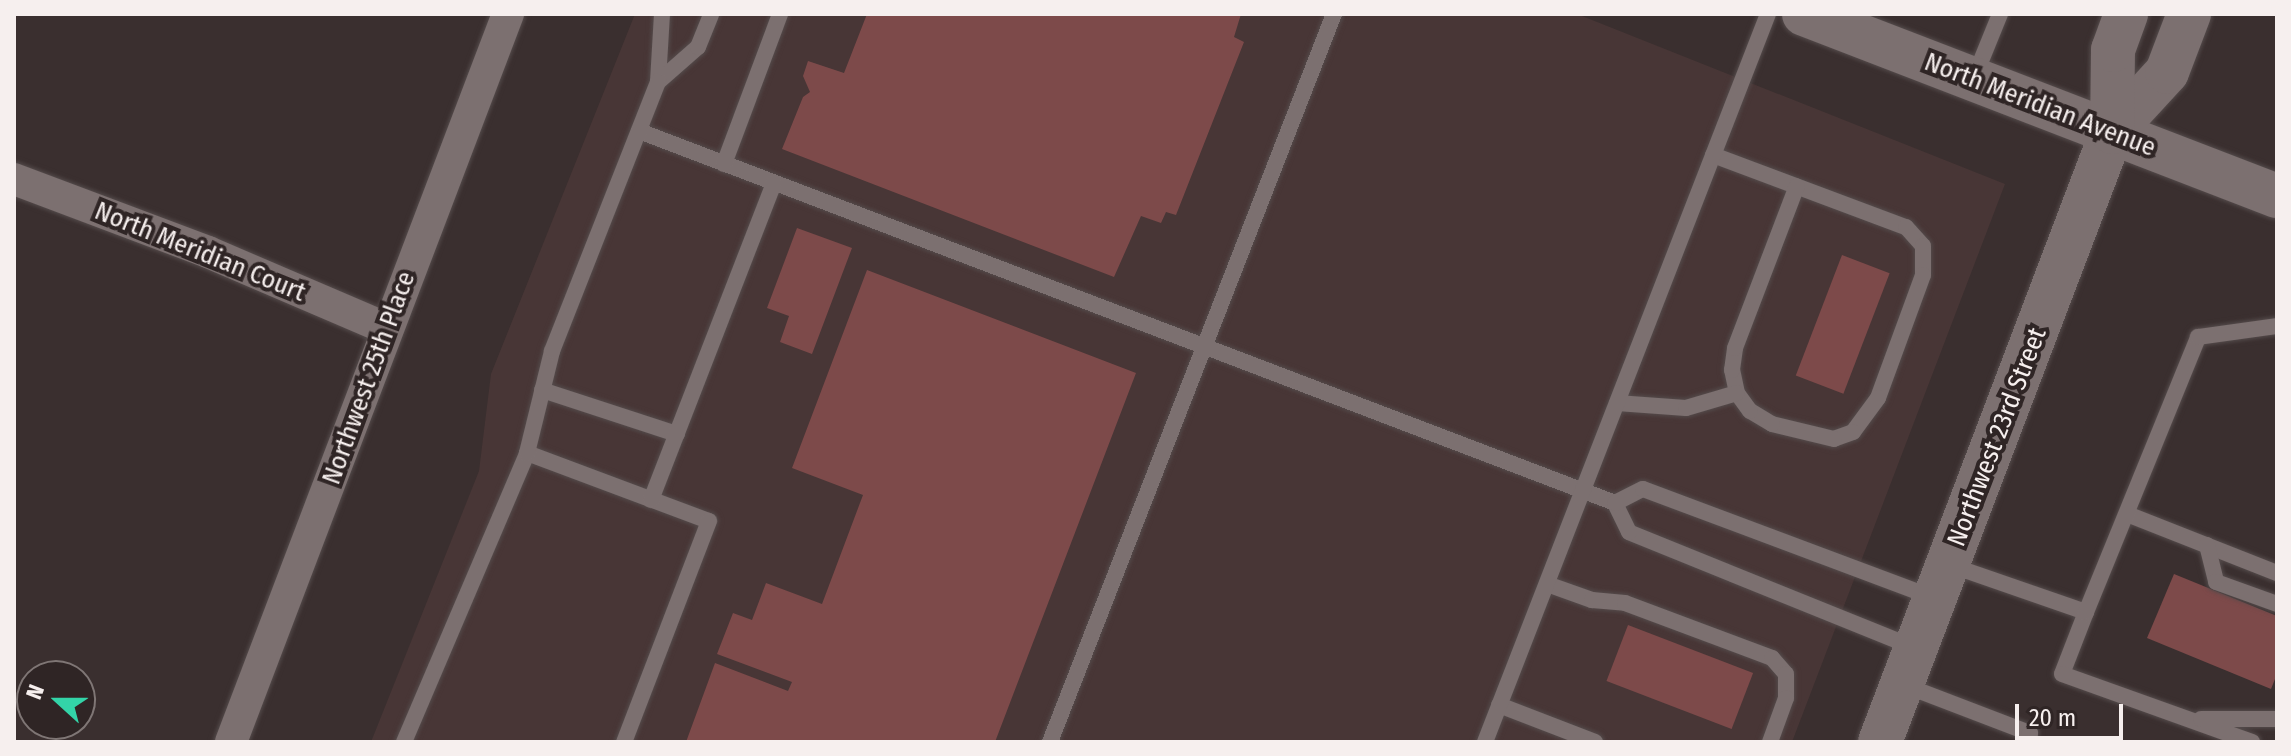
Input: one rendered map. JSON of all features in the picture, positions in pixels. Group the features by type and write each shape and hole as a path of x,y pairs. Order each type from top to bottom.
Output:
{"main road":[{"name":"North Meridian Avenue","path":"1804,14 2277,196"},
{"name":"Northwest 23rd Street","path":"2112,132 2167,72 2189,14"},
{"name":"Northwest 23rd Street","path":"1880,742 2112,132 2113,50 2123,15"}],"street":[{"name":"Northwest 25th Place","path":"231,742 385,328 508,14"},
{"name":"North Meridian Court","path":"14,179 208,252 385,328"}],"lane":[{"path":"404,742 527,453 552,351 658,82 662,14"},
{"path":"658,82 698,47 711,14"},
{"path":"724,164 780,14"},
{"path":"1050,742 1334,14"},
{"path":"1485,742 1768,14"},
{"path":"1973,79 2000,14"},
{"path":"639,131 1615,503 1629,532 1910,666 2030,733 2027,742"},
{"path":"1713,155 1797,186 1906,227 1923,246 1923,275 1878,398 1853,432 1818,439 1772,424 1750,411 1737,393 1732,370 1735,348 1797,186"},
{"path":"651,500 774,183"},
{"path":"2252,742 2062,674 2198,337 2277,326"},
{"path":"542,390 677,434"},
{"path":"1617,403 1686,408 1737,393"},
{"path":"527,453 709,521 624,742"},
{"path":"1615,503 1643,489 1942,582 2086,612"},
{"path":"2127,514 2277,573"},
{"path":"2207,545 2216,582 2277,604"},
{"path":"1547,584 1592,600 1625,603 1772,658 1786,674 1786,698 1770,742"},
{"path":"1499,705 1595,742"},
{"path":"2187,719 2277,719"}],"shaded area":[{"path":"635,14 1577,14 2005,184 1792,742 371,742 479,471 491,374"}],"building":[{"path":"867,14 1241,14 1234,37 1244,42 1176,215 1166,212 1161,223 1141,216 1114,277 782,149 803,97 810,92 803,76 808,61 844,73"},
{"path":"797,228 852,248 812,354 780,342 789,316 767,308"},
{"path":"1842,255 1890,273 1843,394 1796,375"},
{"path":"867,270 1136,373 995,742 686,742 715,663 788,691 792,682 717,654 733,613 752,620 766,583 822,604 863,495 792,468"},
{"path":"2174,574 2277,616 2277,674 2271,689 2147,638"},
{"path":"1628,625 1753,673 1732,729 1606,681"}]}
